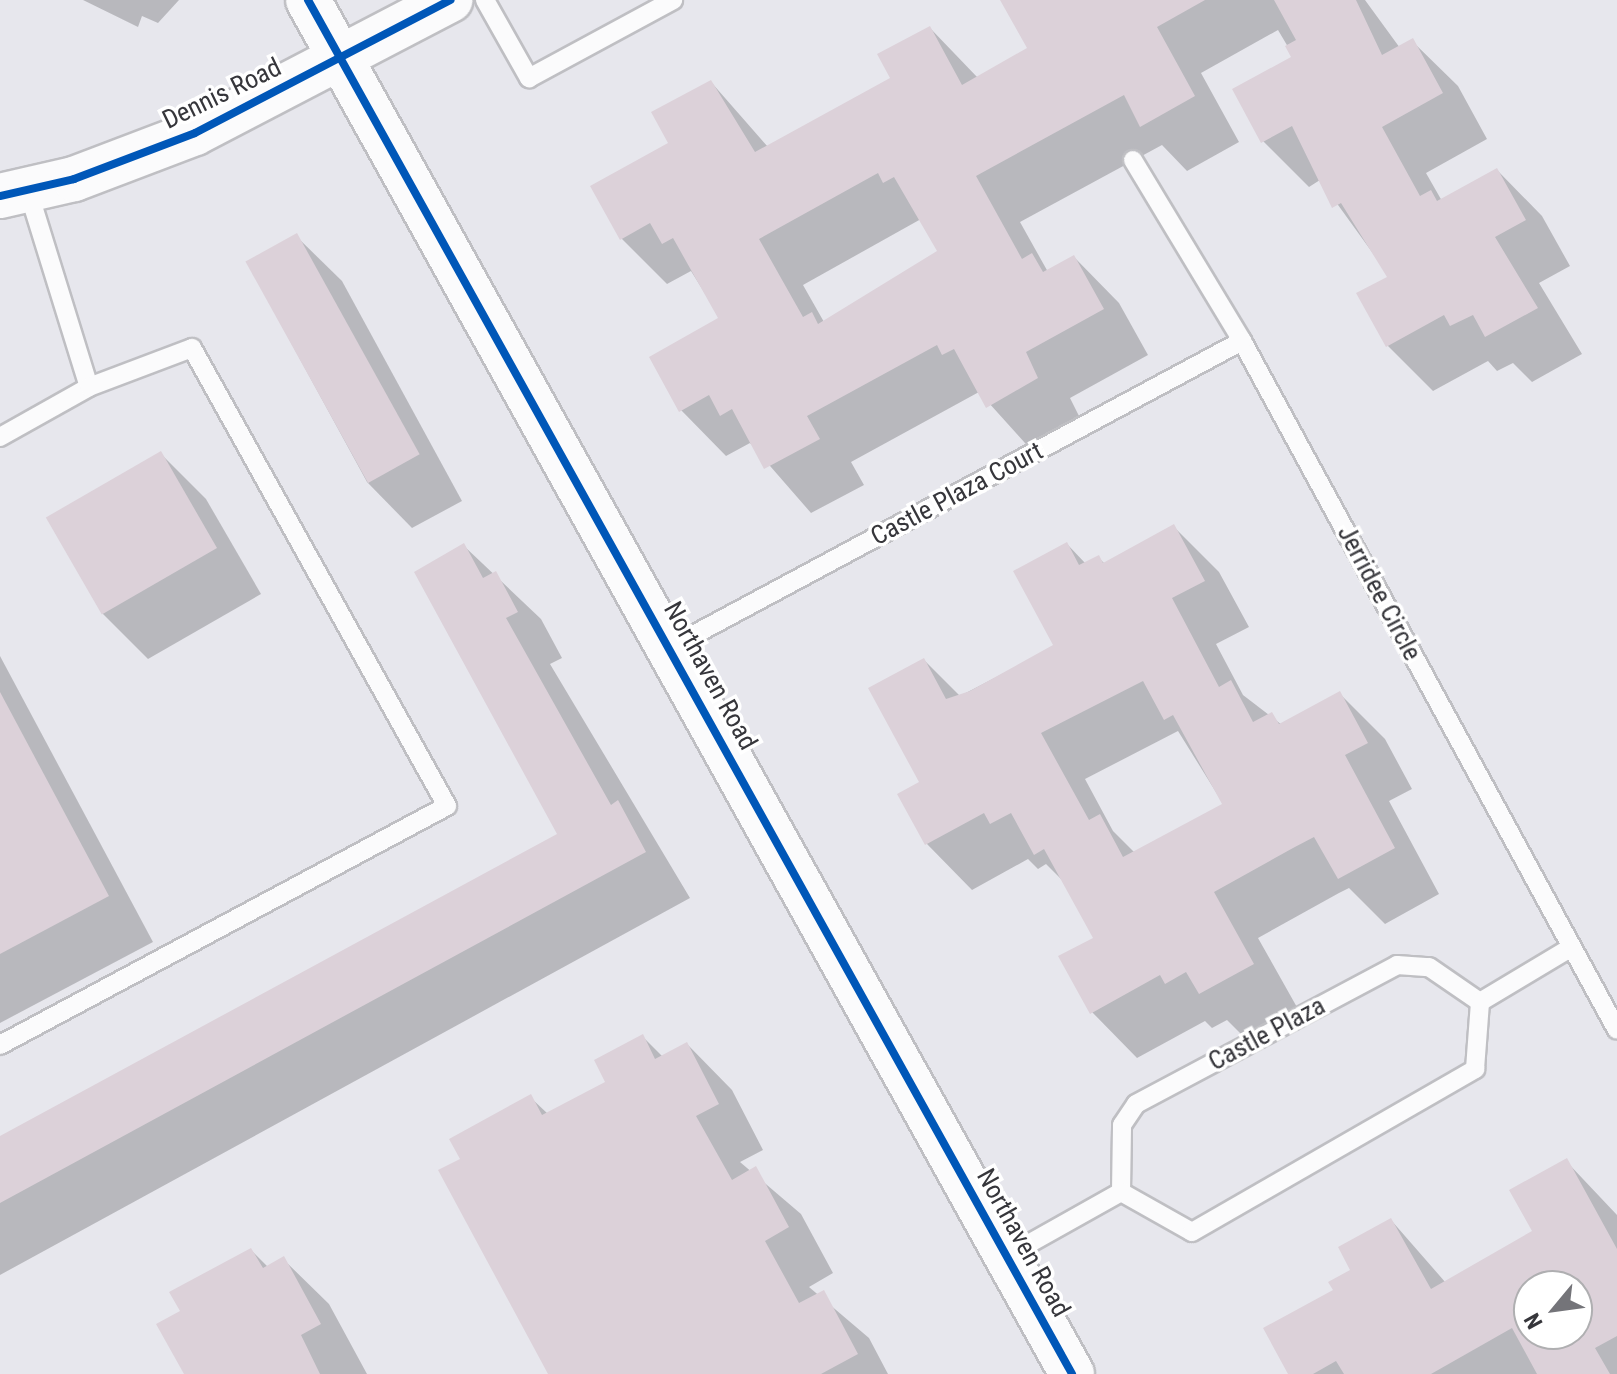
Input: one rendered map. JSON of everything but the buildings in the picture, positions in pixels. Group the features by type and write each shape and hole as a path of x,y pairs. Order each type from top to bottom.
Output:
{"street":[{"name":"Northaven Road","path":"308,0 343,54 1072,1374"},
{"name":"Dennis Road","path":"14,193 195,133 450,0"}],"lane":[{"path":"485,0 529,78 673,0"},
{"name":"Jerridee Circle","path":"1133,160 1242,341 1617,1030"},
{"path":"14,193 89,387"},
{"name":"Castle Plaza Court","path":"671,647 1242,341"},
{"path":"0,437 89,387 192,348 447,806 0,1045"},
{"path":"1007,1256 1121,1192 1192,1232 1475,1069 1480,1002 1572,947"},
{"name":"Castle Plaza","path":"1121,1192 1122,1125 1136,1104 1397,965 1429,967 1480,1002"}],"cycle path":[{"path":"308,0 1072,1374"},
{"path":"0,196 74,179 195,133 450,0"}]}
